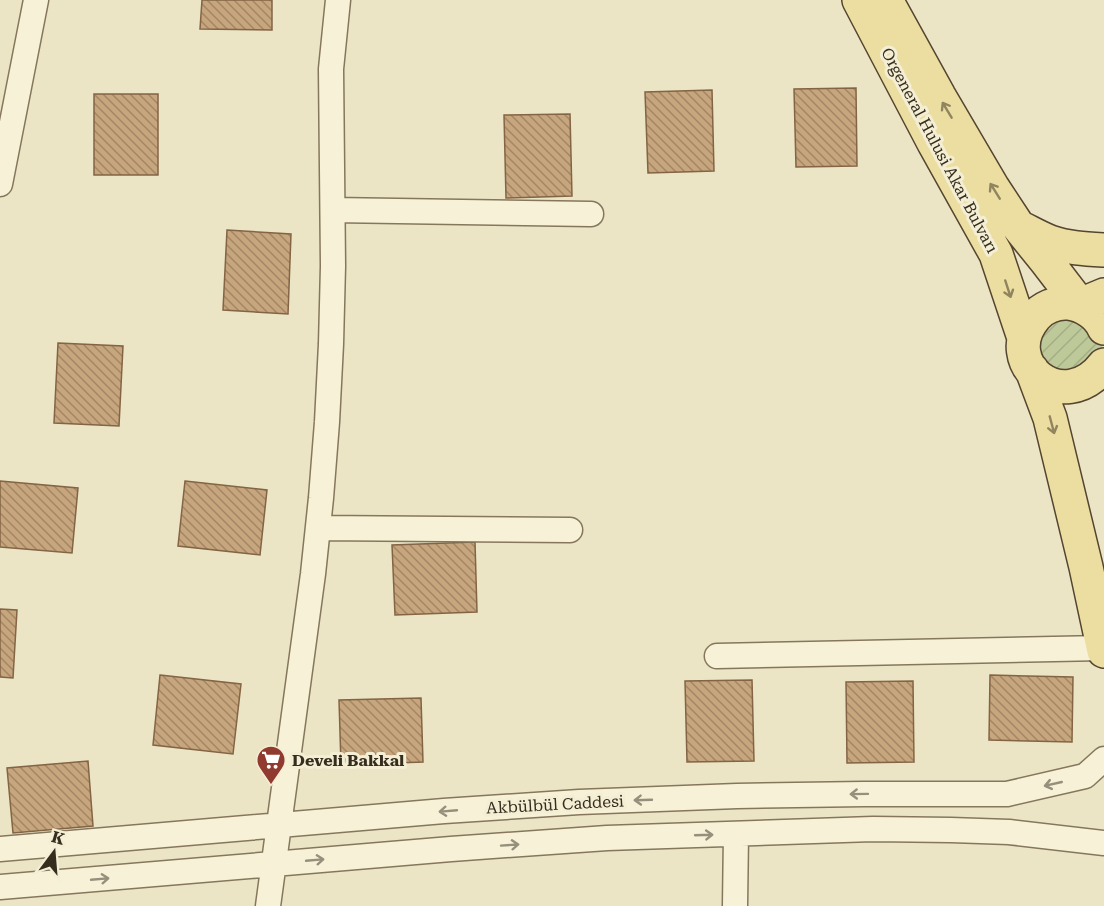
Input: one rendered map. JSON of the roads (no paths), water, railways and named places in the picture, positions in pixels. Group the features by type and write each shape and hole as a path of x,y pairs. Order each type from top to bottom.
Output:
{"main road":[{"name":"Orgeneral Hulusi Akar Bulvarı","path":"860,0 934,143 996,254 1024,338 1024,354 1032,370"},
{"name":"Orgeneral Hulusi Akar Bulvarı","path":"886,0 939,96 1018,226 1047,261 1092,300 1092,312 1104,328"},
{"path":"1018,226 1064,246 1104,250"},
{"path":"1024,338 1029,324 1038,313 1051,306 1092,300"},
{"path":"1032,370 1052,385 1065,387 1078,386 1089,380 1104,365"},
{"path":"1032,370 1050,418 1104,649"}],"street":[{"path":"0,184 36,0"},
{"path":"268,906 318,528 327,422 333,210 331,69 338,0"},
{"path":"333,210 591,214"},
{"path":"318,528 570,530"},
{"path":"717,656 1104,649"},
{"name":"Akbülbül Caddesi","path":"0,849 444,811 579,802 737,796 1007,794 1085,776 1104,759"},
{"path":"0,887 607,838 873,829 1009,832 1104,843"},
{"path":"735,906 736,834"}],"place":[{"name":"Develi Bakkal","path":"271,786"}]}
